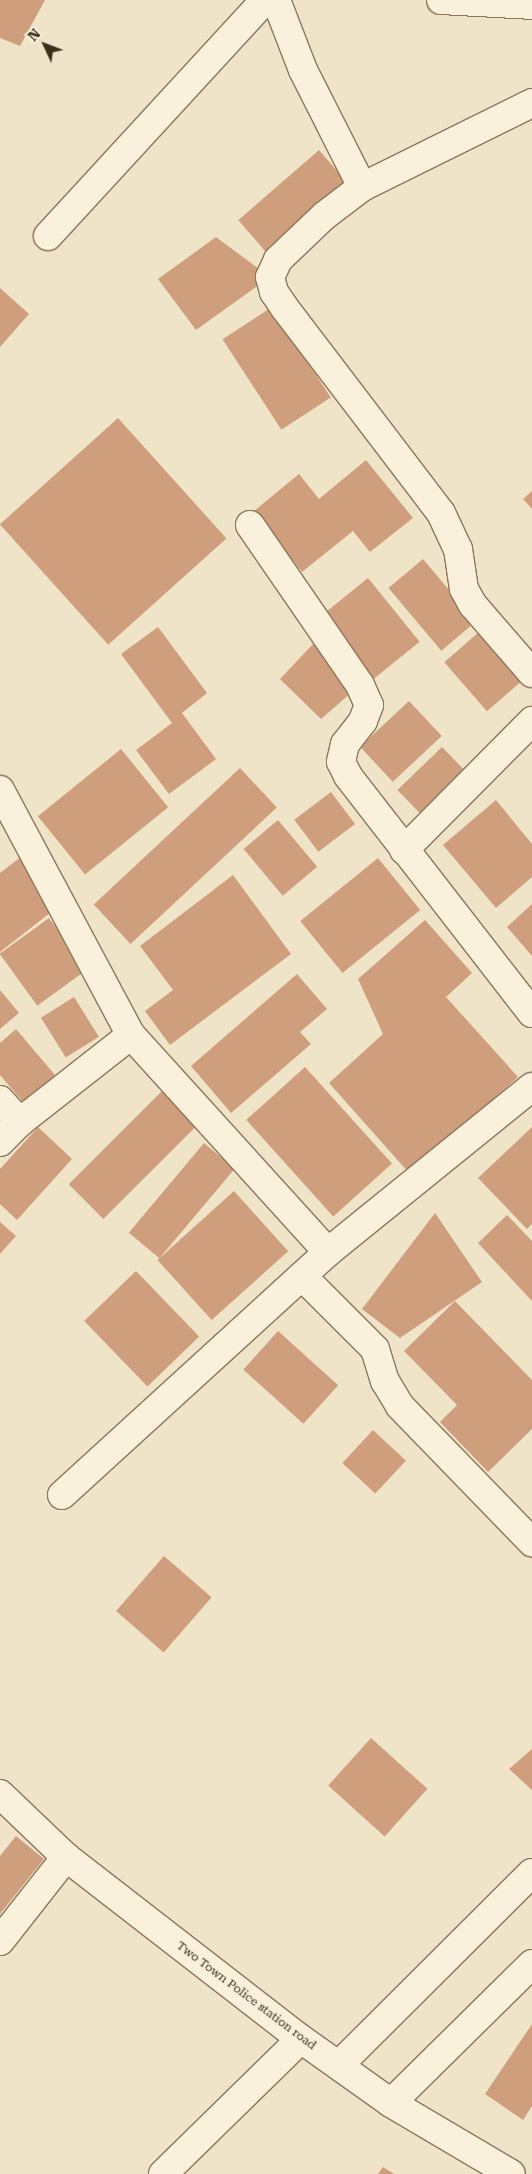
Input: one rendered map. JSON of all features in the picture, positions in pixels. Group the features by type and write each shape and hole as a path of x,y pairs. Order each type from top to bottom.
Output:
{"street":[{"path":"48,236 265,0"},
{"path":"276,0 303,70 362,187"},
{"path":"441,0 532,5"},
{"path":"532,103 362,187 324,216 278,260 270,277 274,292 441,513 458,549 464,589 473,605 532,673"},
{"path":"250,525 360,685 369,705 363,721 345,744 341,762 348,776 532,1013"},
{"path":"404,850 532,721"},
{"path":"0,790 131,1035 328,1252"},
{"path":"0,1142 20,1122 131,1035"},
{"path":"62,1495 328,1252 532,1087"},
{"path":"0,1100 20,1122"},
{"path":"302,1276 375,1349 385,1381 400,1406 532,1542"},
{"name":"Two Town Police station road","path":"0,1794 66,1857 301,2040 391,2103 511,2174"},
{"path":"0,1941 66,1857"},
{"path":"339,2065 532,1873"},
{"path":"391,2103 532,1964"},
{"path":"163,2174 301,2040"}],"building":[{"path":"0,0 45,0 20,46 0,38"},
{"path":"319,150 347,182 266,253 238,220"},
{"path":"216,237 270,277 196,330 158,279"},
{"path":"0,288 29,314 0,347"},
{"path":"272,307 331,398 281,430 223,339"},
{"path":"118,418 226,538 108,645 0,524"},
{"path":"366,460 413,518 370,552 353,531 302,572 254,511 299,474 319,499"},
{"path":"532,491 532,509 523,499"},
{"path":"423,559 476,622 441,651 389,588"},
{"path":"368,578 420,642 373,679 321,616"},
{"path":"158,627 207,693 182,713 216,759 169,794 136,750 172,723 121,654"},
{"path":"479,632 522,681 487,711 444,662"},
{"path":"313,644 360,685 321,719 280,679"},
{"path":"409,701 442,736 393,782 360,747"},
{"path":"442,747 464,770 420,813 397,790"},
{"path":"121,749 168,807 85,875 38,816"},
{"path":"240,768 277,807 131,944 94,904"},
{"path":"331,792 355,824 318,852 294,820"},
{"path":"496,800 532,844 532,877 496,908 443,845"},
{"path":"278,820 317,867 283,896 244,849"},
{"path":"22,856 59,906 0,952 0,873"},
{"path":"378,858 420,910 342,973 300,921"},
{"path":"233,875 291,954 170,1045 145,1011 173,990 140,946"},
{"path":"532,904 532,956 507,927"},
{"path":"49,918 87,970 37,1006 0,954"},
{"path":"425,920 472,973 446,997 518,1077 410,1174 329,1083 383,1034 358,979"},
{"path":"297,974 327,1009 300,1032 311,1044 231,1113 191,1066"},
{"path":"0,990 19,1013 0,1029"},
{"path":"74,997 99,1037 66,1058 41,1018"},
{"path":"16,1029 55,1075 23,1102 0,1075 0,1043"},
{"path":"305,1067 392,1164 333,1216 246,1120"},
{"path":"162,1091 197,1126 103,1219 69,1184"},
{"path":"38,1127 72,1159 17,1220 0,1204 0,1169"},
{"path":"532,1127 532,1224 527,1229 478,1178"},
{"path":"204,1143 235,1169 159,1258 129,1233"},
{"path":"234,1191 288,1251 212,1320 157,1260"},
{"path":"435,1213 482,1282 400,1338 362,1309"},
{"path":"507,1215 532,1241 532,1301 478,1243"},
{"path":"0,1222 16,1236 0,1254"},
{"path":"136,1271 199,1336 147,1386 84,1321"},
{"path":"455,1301 532,1380 532,1429 488,1472 440,1422 457,1405 404,1351"},
{"path":"278,1331 338,1385 303,1424 243,1370"},
{"path":"373,1430 406,1461 375,1494 342,1463"},
{"path":"164,1556 212,1597 164,1652 116,1611"},
{"path":"371,1738 427,1789 385,1836 328,1786"},
{"path":"532,1749 532,1790 509,1769"},
{"path":"16,1836 44,1859 0,1914 0,1856"},
{"path":"532,2024 532,2106 523,2120 485,2094"},
{"path":"383,2167 394,2174 378,2174"}]}
